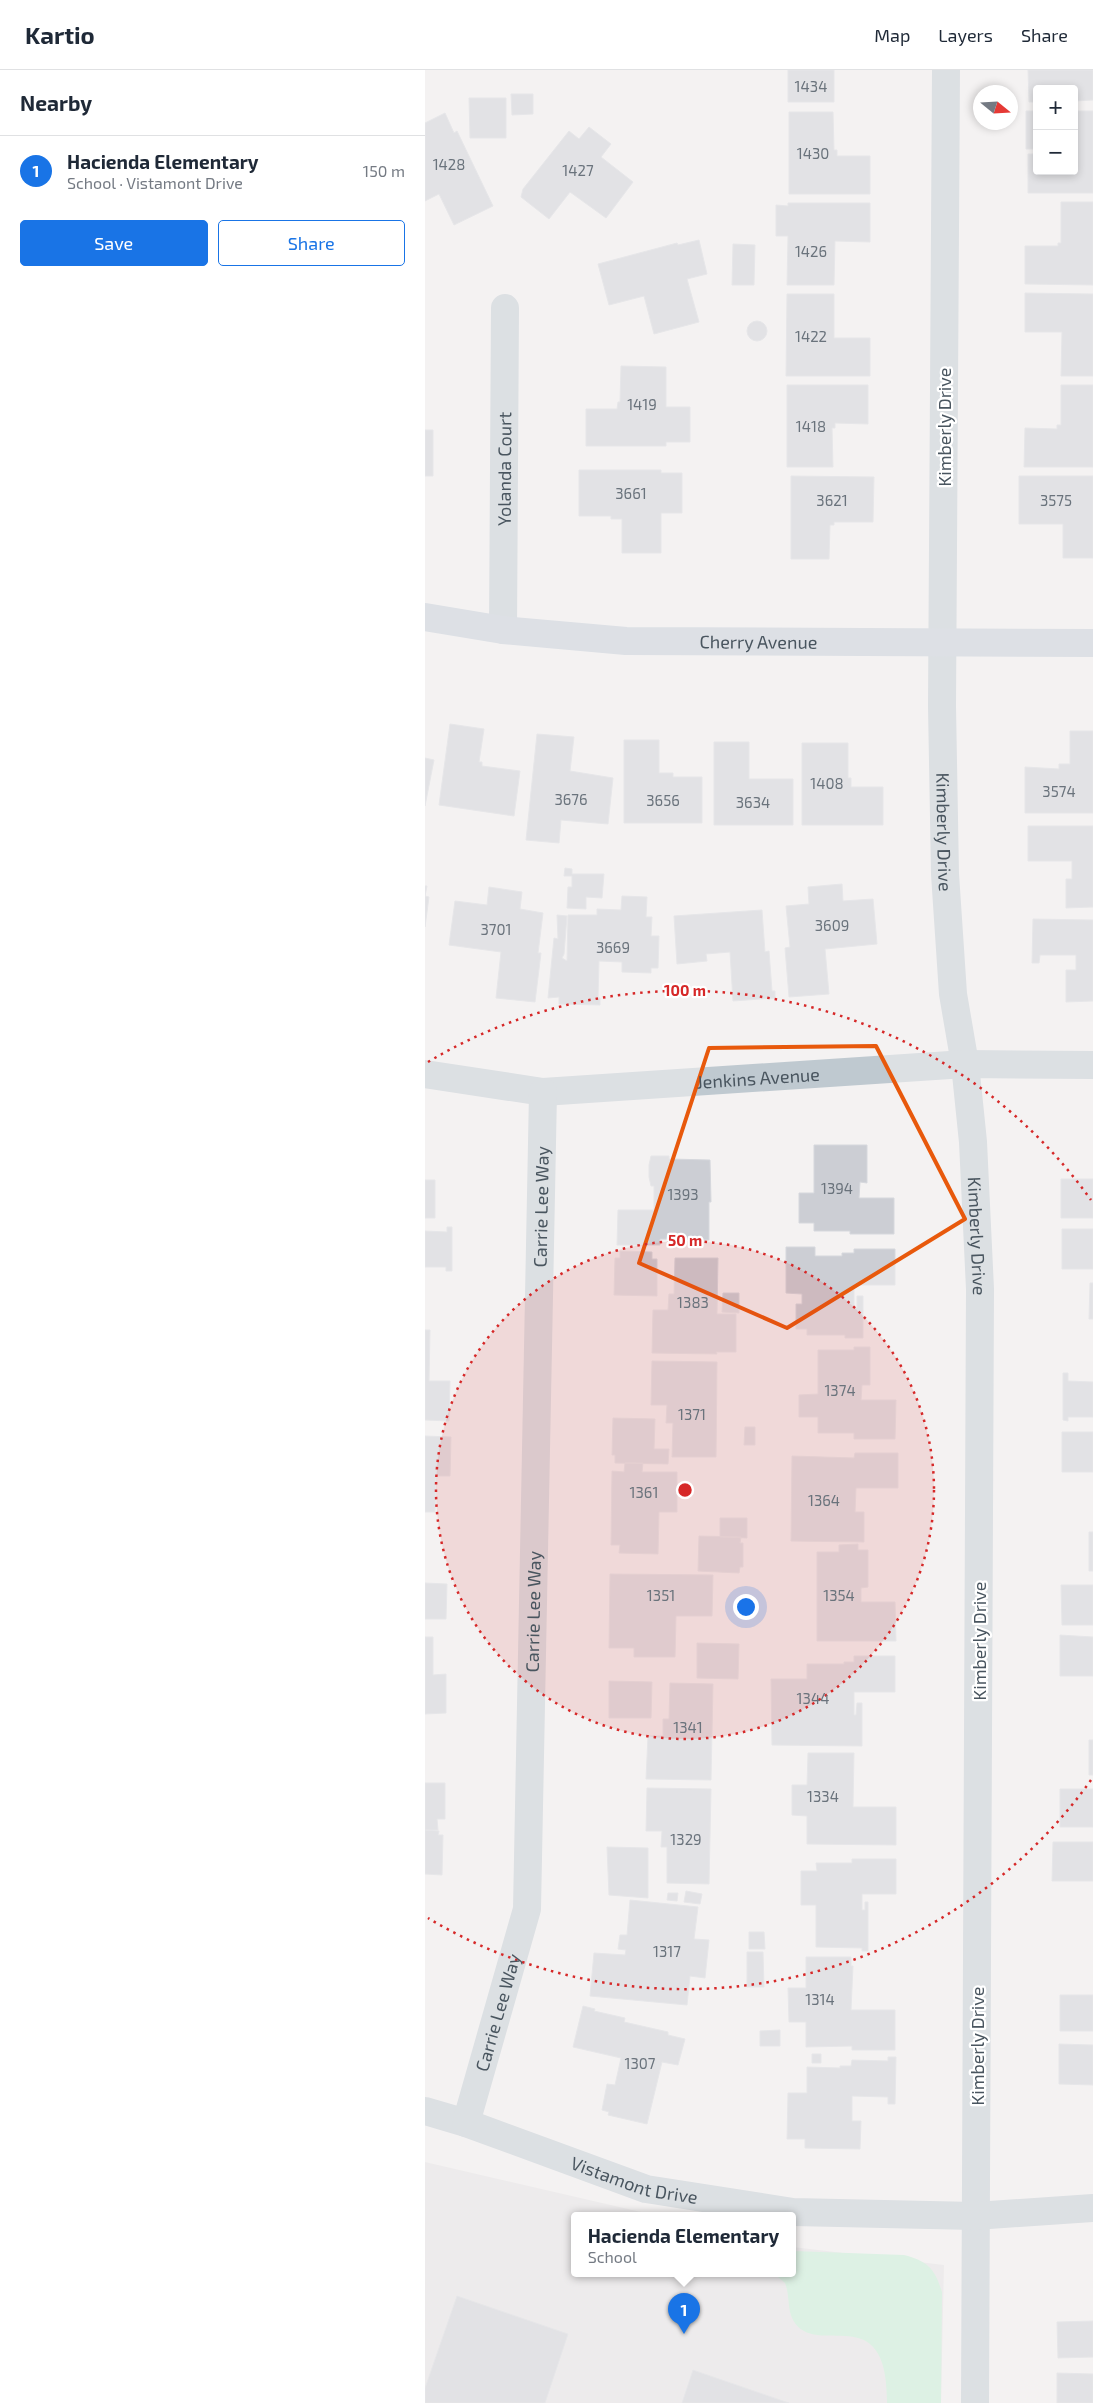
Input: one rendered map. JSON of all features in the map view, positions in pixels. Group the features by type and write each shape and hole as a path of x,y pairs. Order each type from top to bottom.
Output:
{"street":[{"name":"Kimberly Drive","path":"946,70 943,643 945,874 953,994 965,1064 973,1142 980,1289 975,2403"},
{"name":"Yolanda Court","path":"503,630 505,308"},
{"name":"Cherry Avenue","path":"425,617 503,630 626,641 1093,643"},
{"name":"Jenkins Avenue","path":"425,1074 543,1092 965,1064 1093,1065"},
{"name":"Carrie Lee Way","path":"466,2123 527,1908 543,1092"},
{"name":"Vistamont Drive","path":"425,2111 466,2123 646,2189 793,2212"},
{"name":"Vistamont Drive","path":"796,2212 975,2216 1093,2208"}],"highlighted area":[{"path":"876,1046 965,1219 787,1328 639,1263 709,1048"}],"shaded area":[{"path":"425,2162 641,2212 571,2212 571,2277 796,2277 796,2247 944,2265 941,2403 425,2403"}],"green space":[{"path":"796,2251 904,2255 925,2263 936,2277 942,2292 941,2403 887,2403 884,2370 876,2350 864,2340 849,2336 818,2335 804,2331 793,2320 785,2283 778,2277 796,2277"}],"building":[{"path":"788,70 834,70 834,102 788,102"},
{"path":"1028,70 1093,70 1093,100 1078,101 1078,85 1033,85 1033,102 1029,102"},
{"path":"511,94 533,94 533,114 512,115"},
{"path":"469,98 506,98 506,138 470,138"},
{"path":"1026,111 1033,111 1033,149 1026,149"},
{"path":"1078,111 1093,111 1093,193 1028,193 1028,154 1033,154 1033,175 1078,175"},
{"path":"789,112 833,112 834,150 837,150 837,156 870,156 870,194 789,194"},
{"path":"445,113 454,133 457,131 493,206 454,225 439,194 425,201 425,123"},
{"path":"589,127 611,144 601,157 633,182 606,218 570,192 549,219 521,197 523,189 569,131 579,139"},
{"path":"1061,202 1093,202 1093,285 1025,284 1025,246 1058,246 1058,243 1061,243"},
{"path":"788,203 870,203 870,242 835,241 834,285 787,285 788,236 776,236 776,205 788,206"},
{"path":"699,240 707,274 687,279 699,322 654,334 644,296 609,305 598,264 677,243 678,245"},
{"path":"733,244 755,245 754,285 732,285"},
{"path":"1025,293 1093,294 1093,376 1061,376 1062,332 1025,332"},
{"path":"787,294 834,294 834,338 870,338 870,376 786,376"},
{"path":"757,321 764,324 767,331 764,338 757,341 750,338 747,331 750,324"},
{"path":"621,366 666,367 666,407 690,407 690,442 666,442 666,446 586,446 586,409 617,409 618,402 620,402"},
{"path":"787,385 868,385 868,424 835,423 835,428 832,428 833,467 787,467"},
{"path":"1061,385 1093,385 1093,467 1024,467 1025,428 1057,429 1057,425 1061,425"},
{"path":"425,430 433,430 433,476 425,476"},
{"path":"579,470 661,470 661,473 682,473 682,513 661,513 661,553 622,553 622,519 611,519 611,516 579,516"},
{"path":"791,476 874,477 873,522 834,522 834,525 830,525 829,559 791,559"},
{"path":"1019,476 1093,476 1093,558 1063,558 1063,524 1019,524"},
{"path":"450,724 484,729 479,762 482,762 482,766 520,771 514,816 439,805"},
{"path":"1070,731 1093,731 1093,813 1025,813 1025,767 1059,769 1059,764 1070,764"},
{"path":"537,734 574,737 570,771 613,778 608,824 561,820 559,843 526,840"},
{"path":"624,740 659,740 659,773 673,773 673,777 702,777 702,823 624,823"},
{"path":"714,742 749,742 749,779 793,779 793,825 714,825"},
{"path":"802,743 848,743 848,778 851,778 851,787 883,787 883,825 802,825"},
{"path":"425,758 434,760 425,806"},
{"path":"1028,826 1093,826 1093,907 1066,908 1066,879 1072,879 1072,861 1028,861"},
{"path":"565,868 572,869 572,874 604,874 602,898 586,897 586,909 567,908 568,887 572,887 572,876 564,876"},
{"path":"842,884 843,901 873,899 877,944 825,949 829,994 789,997 785,948 790,947 786,906 809,904 808,887"},
{"path":"489,887 522,892 520,909 543,913 538,953 541,953 535,1002 496,998 501,952 449,945 455,901 487,905"},
{"path":"425,896 429,897 425,927"},
{"path":"622,896 647,897 646,917 652,917 651,936 659,936 658,968 651,968 651,973 622,972 622,962 599,961 598,998 600,998 600,1005 559,1004 559,997 548,998 554,938 558,939 557,915 567,916 564,954 562,958 567,961 568,915 597,915 597,909 621,910"},
{"path":"762,910 765,952 769,951 772,991 775,991 775,998 733,1001 730,952 706,954 707,961 677,964 674,916"},
{"path":"1033,919 1093,920 1093,1001 1066,1002 1066,970 1076,970 1076,955 1040,955 1039,963 1032,963"},
{"path":"814,1145 867,1145 867,1183 860,1182 859,1198 894,1198 894,1234 850,1234 850,1231 814,1231 814,1223 799,1223 799,1193 814,1193"},
{"path":"651,1156 669,1156 669,1159 710,1160 711,1202 709,1202 709,1240 660,1239 660,1245 617,1245 618,1210 654,1210 654,1186 651,1186 649,1177"},
{"path":"1061,1179 1093,1179 1093,1218 1061,1218"},
{"path":"425,1180 435,1180 435,1218 425,1218"},
{"path":"447,1227 452,1227 452,1271 446,1271 446,1267 425,1267 425,1231 447,1232"},
{"path":"1062,1229 1093,1229 1093,1269 1062,1269"},
{"path":"786,1247 815,1247 815,1256 842,1256 842,1253 854,1253 854,1249 895,1249 895,1285 854,1285 854,1308 857,1308 857,1296 863,1296 863,1338 845,1338 845,1335 807,1335 807,1329 796,1329 796,1304 802,1304 802,1294 786,1293"},
{"path":"620,1251 652,1252 652,1259 657,1259 657,1296 614,1295 615,1258 620,1258"},
{"path":"675,1258 718,1258 717,1314 736,1314 736,1352 716,1352 717,1354 652,1353 653,1310 668,1310 669,1294 674,1294"},
{"path":"1090,1283 1093,1283 1093,1319 1089,1319"},
{"path":"723,1293 739,1293 739,1313 722,1312"},
{"path":"425,1330 430,1330 429,1381 450,1381 449,1421 425,1420"},
{"path":"854,1347 870,1347 870,1385 862,1385 861,1400 896,1400 895,1439 854,1439 854,1433 818,1433 818,1417 799,1417 799,1395 818,1394 818,1350 854,1350"},
{"path":"652,1361 717,1362 716,1457 672,1457 673,1423 666,1423 667,1405 651,1405"},
{"path":"1063,1373 1068,1373 1068,1381 1093,1382 1093,1417 1068,1417 1068,1421 1063,1420"},
{"path":"613,1418 655,1419 654,1449 669,1449 668,1464 615,1463 615,1455 612,1455"},
{"path":"745,1427 755,1427 755,1445 744,1445"},
{"path":"1062,1432 1093,1432 1093,1472 1062,1472"},
{"path":"425,1436 451,1437 450,1476 436,1476 435,1512 425,1512"},
{"path":"855,1453 898,1453 898,1488 856,1488 855,1512 864,1512 864,1542 791,1541 792,1456 854,1458"},
{"path":"625,1463 643,1463 642,1472 677,1472 677,1512 659,1512 658,1554 619,1553 620,1545 611,1545 612,1471 624,1472"},
{"path":"720,1518 747,1518 747,1538 720,1537"},
{"path":"1089,1532 1093,1532 1093,1571 1089,1571"},
{"path":"699,1536 741,1537 740,1543 743,1543 743,1567 740,1567 739,1573 698,1571"},
{"path":"858,1544 858,1550 868,1550 868,1587 861,1588 861,1602 895,1602 896,1641 817,1641 817,1552 839,1552 839,1545"},
{"path":"610,1574 713,1575 712,1616 676,1616 675,1657 634,1657 634,1648 609,1648"},
{"path":"425,1583 447,1584 446,1619 425,1619"},
{"path":"1061,1585 1093,1585 1093,1625 1062,1625"},
{"path":"1060,1635 1093,1637 1093,1676 1060,1676"},
{"path":"425,1637 433,1637 433,1675 446,1674 446,1713 425,1714"},
{"path":"697,1643 739,1644 738,1679 697,1678"},
{"path":"854,1656 895,1656 895,1692 854,1692 854,1715 856,1715 857,1703 862,1703 862,1746 772,1745 771,1679 807,1679 807,1664 844,1664 844,1662 854,1662"},
{"path":"609,1681 652,1682 651,1718 609,1718"},
{"path":"670,1683 713,1684 711,1780 646,1779 648,1736 663,1736 663,1719 669,1719"},
{"path":"1089,1740 1093,1740 1093,1775 1089,1775"},
{"path":"808,1753 854,1753 853,1807 896,1807 896,1845 807,1844 807,1816 792,1815 792,1785 807,1785"},
{"path":"425,1783 445,1783 445,1819 437,1819 438,1830 425,1830"},
{"path":"647,1788 711,1789 709,1884 667,1883 667,1847 661,1847 662,1831 646,1831"},
{"path":"1060,1789 1093,1789 1093,1827 1060,1827"},
{"path":"425,1830 439,1831 438,1835 443,1835 442,1875 425,1874"},
{"path":"1053,1842 1093,1842 1093,1881 1052,1881"},
{"path":"607,1847 648,1848 648,1898 609,1895"},
{"path":"852,1859 896,1859 896,1894 862,1894 862,1910 865,1910 865,1902 868,1902 868,1951 862,1951 862,1948 816,1947 816,1905 801,1905 801,1871 817,1871 816,1863 852,1863"},
{"path":"686,1891 702,1894 700,1904 684,1902"},
{"path":"668,1893 678,1893 677,1901 667,1900"},
{"path":"630,1900 698,1907 694,1939 709,1940 705,1978 690,1976 687,2005 590,1996 594,1953 625,1955 626,1950 618,1949 620,1935 627,1935"},
{"path":"749,1932 764,1932 765,1949 749,1949"},
{"path":"747,1952 763,1952 764,1987 747,1987"},
{"path":"806,1957 851,1957 851,1966 853,1966 851,2010 895,2010 895,2050 852,2050 852,2046 806,2047 806,2022 789,2022 788,1988 806,1988"},
{"path":"1060,1995 1093,1995 1093,2031 1060,2031"},
{"path":"583,2006 595,2009 594,2011 625,2018 624,2022 668,2032 668,2035 685,2039 678,2065 662,2062 647,2124 608,2115 609,2112 602,2110 607,2084 615,2085 621,2058 573,2047"},
{"path":"780,2030 780,2046 760,2046 760,2031"},
{"path":"1059,2044 1093,2045 1093,2085 1059,2084"},
{"path":"812,2054 821,2054 821,2063 812,2063"},
{"path":"888,2057 896,2057 895,2104 888,2104 888,2097 852,2096 852,2121 861,2121 860,2149 805,2148 805,2139 787,2139 788,2093 807,2093 807,2067 840,2068 840,2066 851,2066 852,2060 888,2061"},
{"path":"457,2296 568,2334 545,2403 425,2403 425,2388"},
{"path":"1093,2321 1093,2357 1058,2358 1057,2322"},
{"path":"693,2370 789,2403 682,2403"},
{"path":"1057,2373 1093,2374 1093,2403 1057,2403"}],"place":[{"name":"Hacienda Elementary","path":"684,2334"}]}
